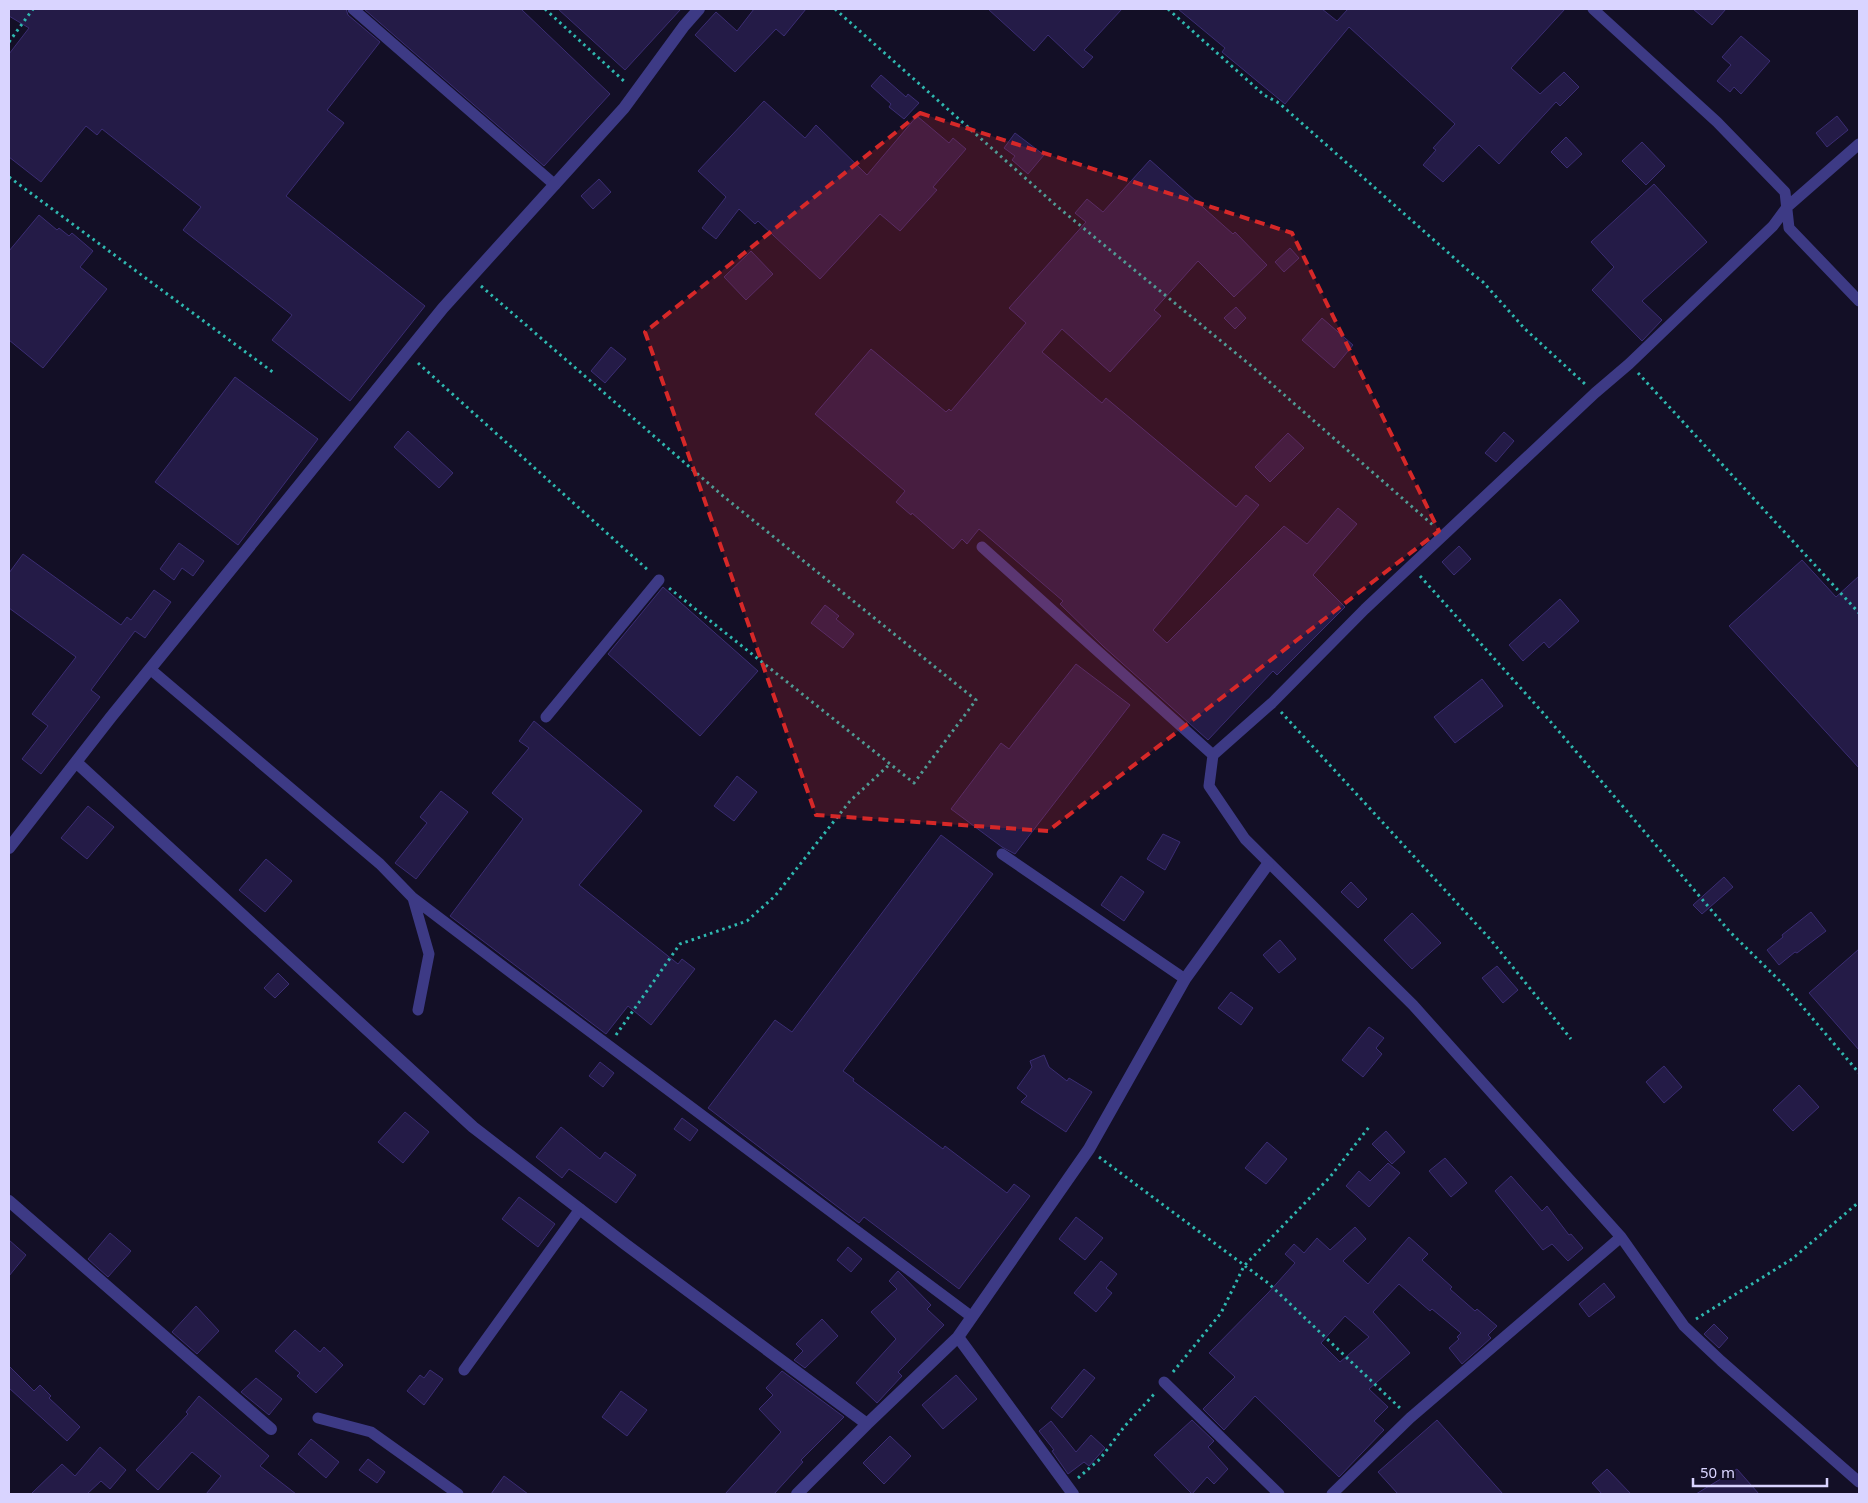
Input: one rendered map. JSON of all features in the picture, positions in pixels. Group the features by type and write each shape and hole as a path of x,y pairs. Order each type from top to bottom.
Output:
{"street":[{"path":"9,848 150,669 442,308 624,108 684,26 699,9"},
{"path":"76,762 473,1127 867,1424"},
{"path":"797,1494 958,1337 1089,1149 1185,980 1268,864"},
{"path":"9,1201 271,1430"},
{"path":"958,1337 1070,1491"}],"lane":[{"path":"353,9 555,185"},
{"path":"1593,9 1717,122 1785,192 1789,228 1859,301"},
{"path":"1859,144 1787,207 1773,226 1630,364 1595,393 1444,534 1365,609 1272,702 1213,755 1210,786 1245,839 1268,864 1413,1005 1621,1237 1684,1326 1721,1362 1859,1482"},
{"path":"982,548 1213,755"},
{"path":"546,717 658,580"},
{"path":"150,669 380,864 413,898 972,1317"},
{"path":"1002,854 1185,980"},
{"path":"413,898 429,954 418,1010"},
{"path":"464,1370 580,1209"},
{"path":"1332,1494 1410,1418 1621,1237"},
{"path":"1164,1382 1279,1494"},
{"path":"318,1418 371,1432 458,1494"}],"path":[{"path":"9,42 33,9"},
{"path":"545,9 636,93"},
{"path":"835,9 1059,208 1249,364 1444,534"},
{"path":"1168,9 1264,95 1279,103 1470,272 1484,282 1525,329 1595,393"},
{"path":"9,177 274,373"},
{"path":"471,278 723,496 976,700 914,782"},
{"path":"1630,364 1859,613"},
{"path":"1411,566 1544,714 1730,932 1784,985 1859,1073"},
{"path":"1272,702 1490,939 1571,1039"},
{"path":"608,1046 680,944 747,921 775,896 850,801 890,764"},
{"path":"1070,1491 1100,1459 1221,1313 1244,1266 1330,1177 1369,1127"},
{"path":"1089,1149 1268,1283 1410,1418"},
{"path":"1684,1326 1792,1259 1859,1202"}],"highlighted area":[{"path":"920,113 1292,233 1439,531 1048,831 816,815 645,332"}],"building":[{"path":"9,9 346,9 348,15 380,42 327,110 344,123 286,196 425,306 350,401 272,340 292,315 183,230 201,207 102,129 97,135 86,126 41,182 9,157 9,54 29,28 9,16"},
{"path":"364,9 521,9 610,94 544,166"},
{"path":"558,9 681,9 625,70"},
{"path":"754,9 806,9 784,36 776,29 735,72 695,35 716,12 737,31"},
{"path":"988,9 1122,9 1084,50 1093,57 1083,68 1048,35 1034,51"},
{"path":"1178,9 1322,9 1337,21 1348,9 1565,9 1511,68 1540,94 1564,72 1579,87 1560,106 1556,102 1499,164 1479,145 1443,182 1423,165 1436,150 1433,148 1455,124 1349,27 1285,104 1222,52 1225,48"},
{"path":"1693,9 1726,9 1712,25"},
{"path":"1741,36 1770,61 1741,94 1734,87 1730,92 1717,81 1731,65 1722,57"},
{"path":"881,75 906,97 908,94 919,103 904,119 889,107 891,104 871,86"},
{"path":"764,101 805,138 816,125 867,175 917,116 949,143 953,138 966,149 933,187 937,190 900,231 880,214 820,279 758,221 755,224 739,209 716,239 702,228 726,197 698,171"},
{"path":"1837,116 1848,130 1827,147 1816,133"},
{"path":"1015,133 1044,155 1028,174 1012,160 1015,156 1004,148"},
{"path":"1566,137 1582,154 1567,168 1551,152"},
{"path":"1642,142 1665,166 1646,185 1622,161"},
{"path":"1150,160 1233,234 1235,232 1267,265 1234,297 1198,261 1154,310 1161,316 1110,372 1062,329 1042,352 1102,403 1106,398 1236,507 1246,495 1259,505 1153,630 1167,643 1284,526 1307,544 1338,508 1357,524 1313,575 1345,607 1277,675 1273,671 1208,740 1103,646 1060,604 1063,601 979,529 967,544 962,539 953,549 912,513 911,515 896,502 905,491 815,414 871,349 946,412 949,409 951,411 1026,323 1009,308 1086,222 1075,213 1087,199 1103,212"},
{"path":"599,179 611,192 593,209 581,196"},
{"path":"1654,184 1707,242 1642,301 1662,320 1642,341 1592,290 1614,267 1591,242"},
{"path":"39,215 57,230 59,228 69,236 72,233 93,251 80,267 107,289 43,368 9,340 9,251"},
{"path":"1290,248 1299,258 1284,272 1275,262"},
{"path":"751,251 773,274 746,300 724,277"},
{"path":"1236,307 1246,318 1235,329 1224,318"},
{"path":"1322,318 1353,345 1334,368 1302,340"},
{"path":"611,347 626,359 605,383 591,371"},
{"path":"235,377 318,439 238,545 155,482"},
{"path":"408,431 453,473 439,488 394,447"},
{"path":"1504,432 1514,441 1496,462 1485,453"},
{"path":"1288,433 1304,448 1270,482 1255,467"},
{"path":"179,543 204,561 193,576 182,568 174,580 160,569"},
{"path":"1459,546 1471,559 1454,575 1442,562"},
{"path":"23,554 121,625 127,617 131,620 154,590 171,602 145,638 135,631 91,690 100,697 41,774 22,759 48,726 32,714 76,657 9,608 9,573"},
{"path":"1802,560 1836,597 1859,576 1859,768 1729,626"},
{"path":"663,587 758,671 700,736 608,654"},
{"path":"1560,599 1579,621 1549,648 1544,642 1523,661 1509,645"},
{"path":"825,605 839,616 836,619 854,634 843,648 811,623"},
{"path":"1076,664 1130,705 1015,854 1002,847 951,809 1001,743 1009,749"},
{"path":"1482,679 1503,706 1455,743 1434,717"},
{"path":"534,721 642,811 579,885 678,964 682,959 695,969 651,1025 628,1006 606,1034 450,916 523,819 492,793 529,748 519,741"},
{"path":"737,776 757,792 734,821 714,806"},
{"path":"441,791 468,812 416,879 395,863 427,823 420,817"},
{"path":"88,806 114,827 87,859 61,838"},
{"path":"1163,834 1180,842 1165,870 1147,859"},
{"path":"941,835 993,874 843,1071 854,1079 853,1081 943,1149 945,1146 1007,1193 1014,1184 1030,1196 959,1289 864,1217 859,1223 708,1108 775,1020 792,1032"},
{"path":"266,859 292,881 265,912 239,890"},
{"path":"1121,876 1144,892 1124,921 1101,905"},
{"path":"1724,877 1733,887 1702,914 1693,905"},
{"path":"1351,882 1367,899 1358,908 1341,892"},
{"path":"1811,912 1826,931 1779,965 1767,950 1783,937 1782,935"},
{"path":"1412,913 1441,943 1412,969 1384,940"},
{"path":"1280,940 1296,959 1279,973 1263,955"},
{"path":"1859,949 1859,1050 1809,993"},
{"path":"1497,966 1518,990 1503,1003 1482,978"},
{"path":"278,973 289,984 275,998 264,988"},
{"path":"1231,992 1253,1008 1241,1025 1218,1008"},
{"path":"1369,1027 1384,1038 1376,1048 1382,1054 1363,1077 1342,1060"},
{"path":"1044,1055 1049,1067 1067,1081 1069,1078 1092,1092 1066,1132 1021,1102 1027,1096 1017,1088 1032,1067 1030,1061"},
{"path":"600,1062 614,1073 603,1087 589,1076"},
{"path":"1664,1066 1682,1087 1664,1103 1646,1082"},
{"path":"1799,1085 1819,1107 1793,1131 1773,1110"},
{"path":"405,1112 429,1132 403,1163 378,1142"},
{"path":"682,1118 698,1130 690,1141 674,1129"},
{"path":"561,1127 600,1159 605,1152 636,1175 616,1203 569,1169 562,1178 536,1157"},
{"path":"1386,1131 1405,1152 1392,1164 1372,1144"},
{"path":"1267,1142 1287,1159 1266,1184 1245,1168"},
{"path":"1445,1158 1467,1183 1451,1197 1429,1171"},
{"path":"1388,1163 1400,1173 1369,1207 1346,1186 1359,1171 1370,1181"},
{"path":"1511,1176 1542,1211 1547,1206 1569,1235 1571,1234 1583,1248 1568,1261 1552,1244 1543,1250 1495,1191"},
{"path":"519,1197 555,1224 538,1247 502,1219"},
{"path":"1076,1217 1103,1238 1085,1260 1059,1239"},
{"path":"1355,1227 1366,1239 1343,1261 1368,1284 1409,1237 1428,1254 1422,1260 1452,1287 1450,1289 1475,1311 1477,1309 1497,1326 1488,1335 1491,1338 1462,1364 1449,1348 1459,1339 1457,1337 1461,1333 1432,1309 1430,1311 1399,1284 1373,1312 1410,1353 1369,1389 1388,1407 1374,1421 1384,1430 1339,1477 1255,1396 1224,1430 1203,1409 1235,1377 1209,1353 1295,1263 1285,1254 1294,1244 1304,1253 1317,1238 1330,1250","holes":["1345,1316 1369,1337 1340,1362 1321,1343"]},
{"path":"110,1233 131,1251 108,1277 88,1259"},
{"path":"9,1240 26,1255 9,1276"},
{"path":"848,1247 862,1259 851,1272 837,1260"},
{"path":"1101,1261 1117,1274 1106,1288 1112,1293 1096,1312 1074,1293"},
{"path":"898,1271 931,1305 927,1309 944,1325 898,1372 902,1376 877,1403 856,1383 896,1339 871,1312 897,1289 889,1281"},
{"path":"1604,1283 1615,1297 1589,1317 1579,1304"},
{"path":"196,1306 219,1331 197,1354 172,1332"},
{"path":"822,1319 838,1336 805,1368 794,1360 803,1351 796,1344"},
{"path":"1714,1324 1728,1338 1719,1348 1704,1334"},
{"path":"295,1330 320,1352 324,1347 343,1365 316,1393 297,1376 300,1373 275,1351"},
{"path":"9,1366 34,1391 40,1385 51,1396 49,1398 80,1427 67,1441 9,1388"},
{"path":"1084,1369 1095,1378 1062,1418 1051,1408"},
{"path":"430,1370 443,1379 424,1405 407,1391 420,1375 424,1378"},
{"path":"782,1371 844,1417 801,1460 803,1462 774,1494 725,1494 781,1432 759,1409 773,1395 766,1388"},
{"path":"956,1375 977,1399 943,1429 922,1405"},
{"path":"256,1378 282,1399 269,1415 241,1392"},
{"path":"621,1391 647,1410 627,1436 602,1417"},
{"path":"199,1396 269,1456 260,1466 296,1494 206,1494 221,1476 192,1452 158,1490 136,1470 188,1414 186,1412"},
{"path":"1192,1420 1214,1441 1208,1447 1228,1469 1214,1484 1207,1477 1192,1494 1154,1455"},
{"path":"1437,1420 1503,1494 1398,1494 1378,1472"},
{"path":"1051,1421 1076,1452 1091,1435 1105,1448 1089,1466 1084,1462 1068,1474 1052,1451 1054,1450 1039,1431"},
{"path":"890,1436 911,1456 884,1484 863,1463"},
{"path":"311,1439 339,1462 326,1478 298,1454"},
{"path":"100,1447 126,1470 110,1489 101,1481 87,1494 31,1494 62,1464 75,1476"},
{"path":"368,1459 385,1472 377,1483 359,1470"},
{"path":"1607,1469 1631,1494 1602,1494 1592,1483"},
{"path":"1737,1469 1759,1494 1696,1494"},
{"path":"504,1476 528,1494 491,1494"}]}
